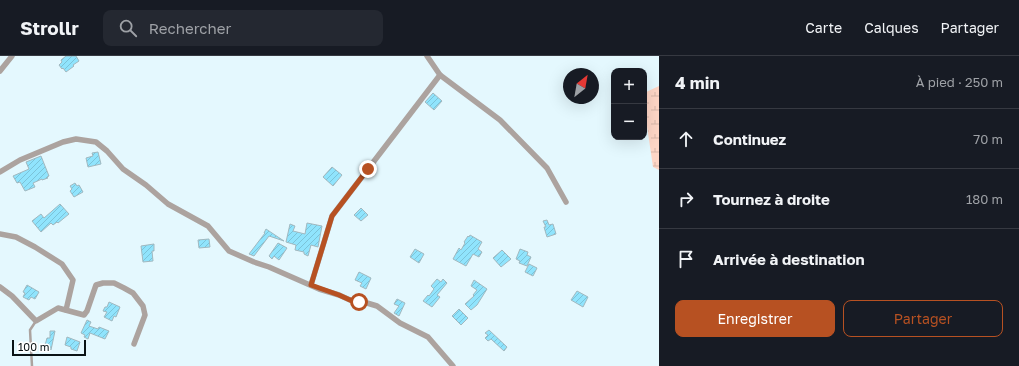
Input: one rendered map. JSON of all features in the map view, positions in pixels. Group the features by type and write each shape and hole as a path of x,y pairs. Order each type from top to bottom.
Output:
{"street":[{"path":"0,71 12,56"},
{"path":"427,56 440,75 500,120 546,168 566,202"},
{"path":"311,285 332,216 440,75"},
{"path":"0,172 20,160 63,142 76,139 96,142 107,151 123,169 146,185 168,204 208,226 229,251 350,300 377,306 400,323 428,337 453,366"},
{"path":"0,234 16,237 36,247 62,264 73,280 66,310"},
{"path":"0,287 12,296 36,321 58,308 84,315 87,312 96,285 103,283 114,283 134,293 143,306 145,315 134,344"}],"lane":[{"path":"32,366 30,330 36,321"}],"green space":[{"path":"659,86 659,170 653,167 647,126 647,92"}],"building":[{"path":"66,56 76,56 79,61 66,72 59,65 62,62 61,60"},
{"path":"433,93 442,101 434,110 425,102"},
{"path":"98,152 101,164 88,167 86,158 93,156 92,153"},
{"path":"41,156 49,176 47,177 48,178 33,183 35,187 25,191 20,182 17,183 13,176 29,169 26,162"},
{"path":"332,167 342,175 333,186 323,177"},
{"path":"75,183 77,186 79,185 83,192 74,197 70,191 72,189 70,186"},
{"path":"60,204 69,214 58,223 57,222 53,225 51,223 41,232 32,221 41,214 44,218"},
{"path":"361,208 368,215 361,221 354,215"},
{"path":"547,220 549,225 553,224 556,234 547,237 544,227 546,227 543,221"},
{"path":"307,223 322,226 318,247 311,245 308,256 304,254 304,252 295,250 296,245 286,242 290,224 295,226 293,231 305,234"},
{"path":"266,229 284,241 269,236 254,256 249,254 265,233"},
{"path":"470,235 482,242 478,249 482,252 479,257 473,254 466,266 453,259 459,248 461,250 465,243 464,242"},
{"path":"209,239 210,247 199,248 198,240"},
{"path":"278,243 287,248 279,260 274,256 272,259 269,256"},
{"path":"154,244 154,251 152,251 153,261 143,262 141,246"},
{"path":"415,249 424,254 419,263 410,257"},
{"path":"520,249 528,252 527,255 531,257 527,266 519,263 520,261 516,259"},
{"path":"502,250 511,259 501,267 493,258"},
{"path":"529,264 537,268 533,276 525,272"},
{"path":"359,272 371,278 366,289 360,286 362,283 355,280"},
{"path":"437,279 441,282 443,279 447,283 437,295 440,297 432,307 423,301 434,289 431,286"},
{"path":"474,280 487,289 477,305 471,310 465,304 474,296 473,295 477,290 471,286"},
{"path":"27,285 39,292 35,299 31,297 29,300 23,297 25,293 23,292"},
{"path":"577,291 588,297 583,307 571,300"},
{"path":"397,299 405,303 399,316 394,313 399,306 394,304"},
{"path":"109,302 120,307 116,317 114,316 112,321 104,317 107,312 103,311"},
{"path":"459,309 468,318 461,325 452,316"},
{"path":"87,320 91,322 89,326 98,329 99,327 109,331 105,339 90,333 88,339 84,337 85,335 81,333"},
{"path":"489,330 507,347 504,351 491,339 488,341 485,338 488,335 485,333"},
{"path":"50,331 55,331 51,350 50,346 45,345 47,338 50,338"},
{"path":"67,337 80,342 77,351 65,345"}],"route":[{"path":"359,302 311,285 332,216 368,169"}]}
